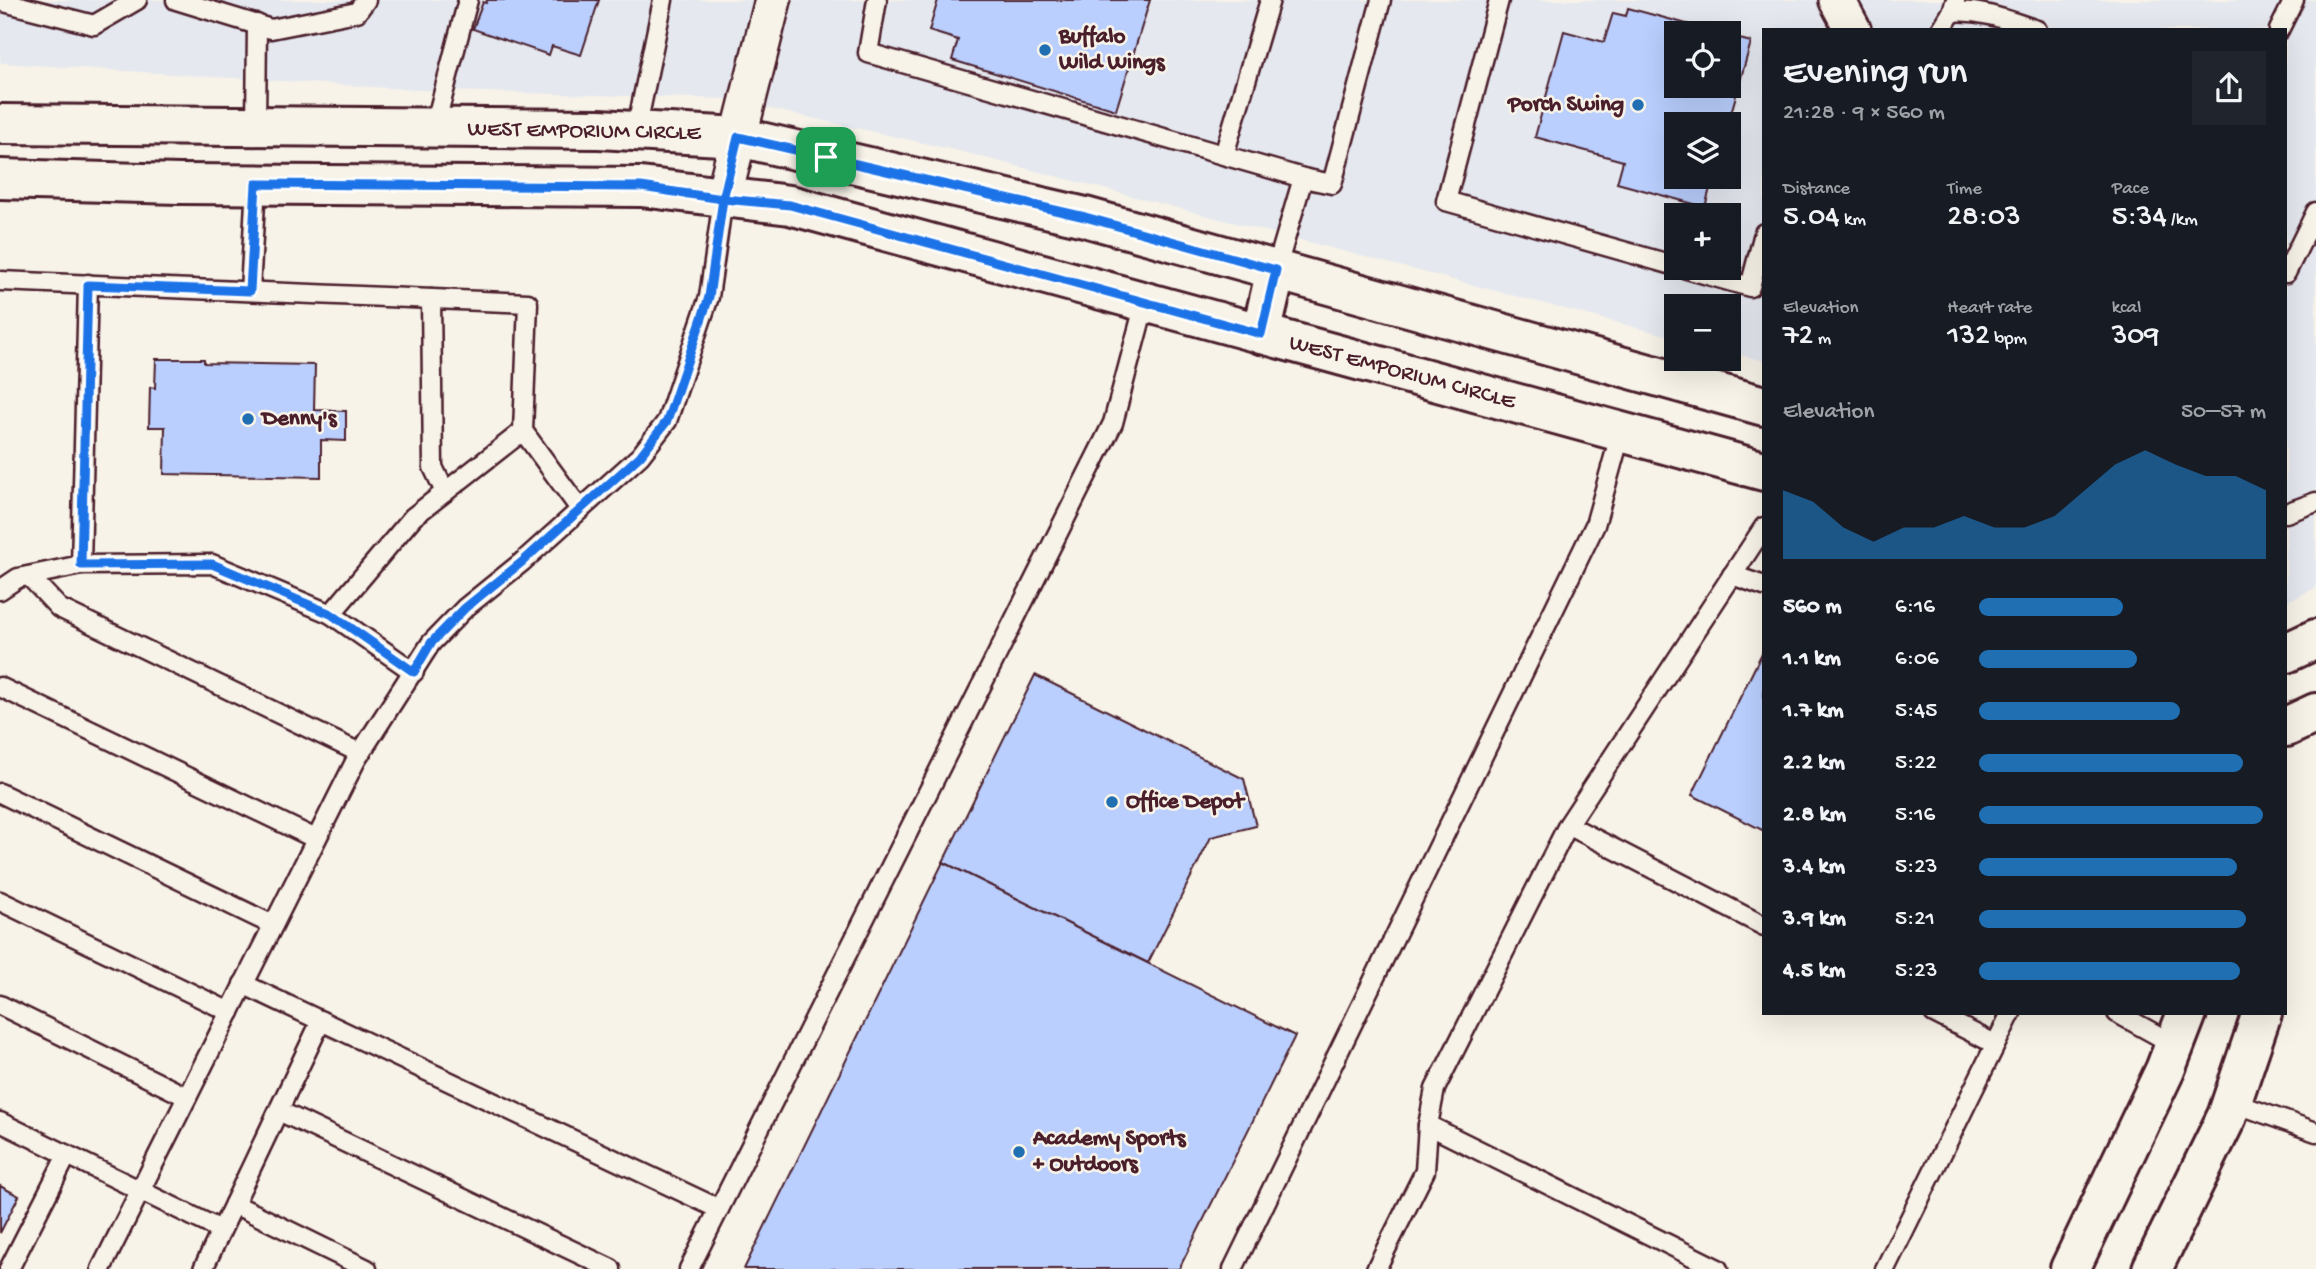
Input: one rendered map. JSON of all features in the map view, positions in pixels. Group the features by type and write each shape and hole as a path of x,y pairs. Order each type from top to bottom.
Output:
{"street":[{"path":"723,199 774,0"},
{"path":"1837,0 1852,28"},
{"name":"WEST EMPORIUM CIRCLE","path":"0,124 636,131 738,137 1085,217 1762,405"},
{"path":"256,128 256,184"},
{"name":"WEST EMPORIUM CIRCLE","path":"0,179 641,187 790,205 1762,470"},
{"path":"1261,334 1276,270"},
{"path":"2287,653 2316,639"},
{"path":"2287,727 2316,713"},
{"path":"2152,1269 2227,1116 2261,1015"},
{"path":"2070,1269 2165,1070 2181,1029"}],"lane":[{"path":"0,1 93,25 137,0"},
{"path":"176,0 271,29 357,12 366,0"},
{"path":"433,129 468,0"},
{"path":"636,131 663,0"},
{"path":"877,0 868,53 1303,178 1332,184 1381,0"},
{"path":"1224,155 1270,0"},
{"path":"1499,0 1446,201 1664,263"},
{"path":"2280,28 2294,0"},
{"path":"1942,28 1954,6 2031,28"},
{"path":"256,128 257,24"},
{"path":"1276,270 1303,178"},
{"path":"250,291 256,184"},
{"path":"101,1269 360,753 431,643 465,608 522,562 640,456 667,421 709,297 723,199"},
{"path":"2287,271 2316,212"},
{"path":"1728,280 1750,286 1762,241"},
{"path":"0,281 528,303 523,431 580,509"},
{"path":"81,565 88,285"},
{"path":"432,299 433,467 446,492"},
{"path":"689,1269 1113,423 1145,303"},
{"path":"331,614 413,517 523,431"},
{"path":"1233,1269 1595,525 1621,432"},
{"path":"2287,513 2316,502"},
{"path":"1376,1269 1425,1171 1428,1125 1435,1089 1568,825 1762,530"},
{"path":"0,590 18,578 81,565 212,564 331,614 414,672"},
{"path":"29,576 59,608 360,753"},
{"path":"1732,576 1762,585"},
{"path":"0,687 316,839"},
{"path":"0,793 273,925"},
{"path":"1568,825 1762,925"},
{"path":"0,901 230,1012"},
{"path":"243,985 719,1209"},
{"path":"0,1005 187,1097"},
{"path":"1938,1015 1995,1044"},
{"path":"1885,1269 2010,1015"},
{"path":"2125,1015 2181,1029"},
{"path":"203,1269 321,1021"},
{"path":"2232,1102 2316,1132"},
{"path":"279,1111 611,1269"},
{"path":"0,1122 66,1157 221,1230"},
{"path":"1428,1125 1718,1269"},
{"path":"9,1269 66,1157"},
{"path":"234,1204 367,1269"}],"shaded area":[{"path":"0,0 2316,0 2316,588 2287,602 2287,28 1762,28 1762,360 1741,355 1741,294 1664,294 1664,335 959,151 726,99 419,90 2,63"}],"building":[{"path":"487,0 599,0 581,55 552,46 549,55 473,29 483,2 486,3"},
{"name":"Buffalo Wild Wings","path":"938,0 1150,0 1116,110 952,60 958,40 929,31"},
{"name":"Porch Swing","path":"1628,8 1676,21 1664,21 1664,98 1735,98 1731,112 1664,112 1664,189 1710,189 1706,203 1690,203 1617,183 1623,161 1535,137 1564,31 1604,42 1613,13 1626,16"},
{"name":"Porch Swing","path":"1741,39 1751,42 1741,78"},
{"name":"Denny's","path":"156,359 204,359 204,363 315,365 314,410 346,411 346,441 321,440 321,477 164,474 165,427 149,427 150,387 155,388"},
{"path":"1762,653 1762,830 1692,795"},
{"name":"Office Depot","path":"1035,675 1244,779 1256,826 1211,837 1148,963 943,862"},
{"name":"Academy Sports + Outdoors","path":"943,862 1295,1036 1179,1269 744,1269"},
{"path":"0,1186 19,1196 0,1233"}],"place":[{"name":"Buffalo Wild Wings","path":"1045,50"},
{"name":"Porch Swing","path":"1638,105"},
{"name":"Denny's","path":"248,419"},
{"name":"Office Depot","path":"1112,802"},
{"name":"Academy Sports + Outdoors","path":"1019,1152"}],"route":[{"path":"826,157 738,137 723,199 641,187 256,184 250,291 88,285 81,565 212,564 331,614 414,672 431,643 465,608 522,562 640,456 667,421 709,297 723,199 790,205 1261,334 1276,270 1085,217 826,157"}]}
